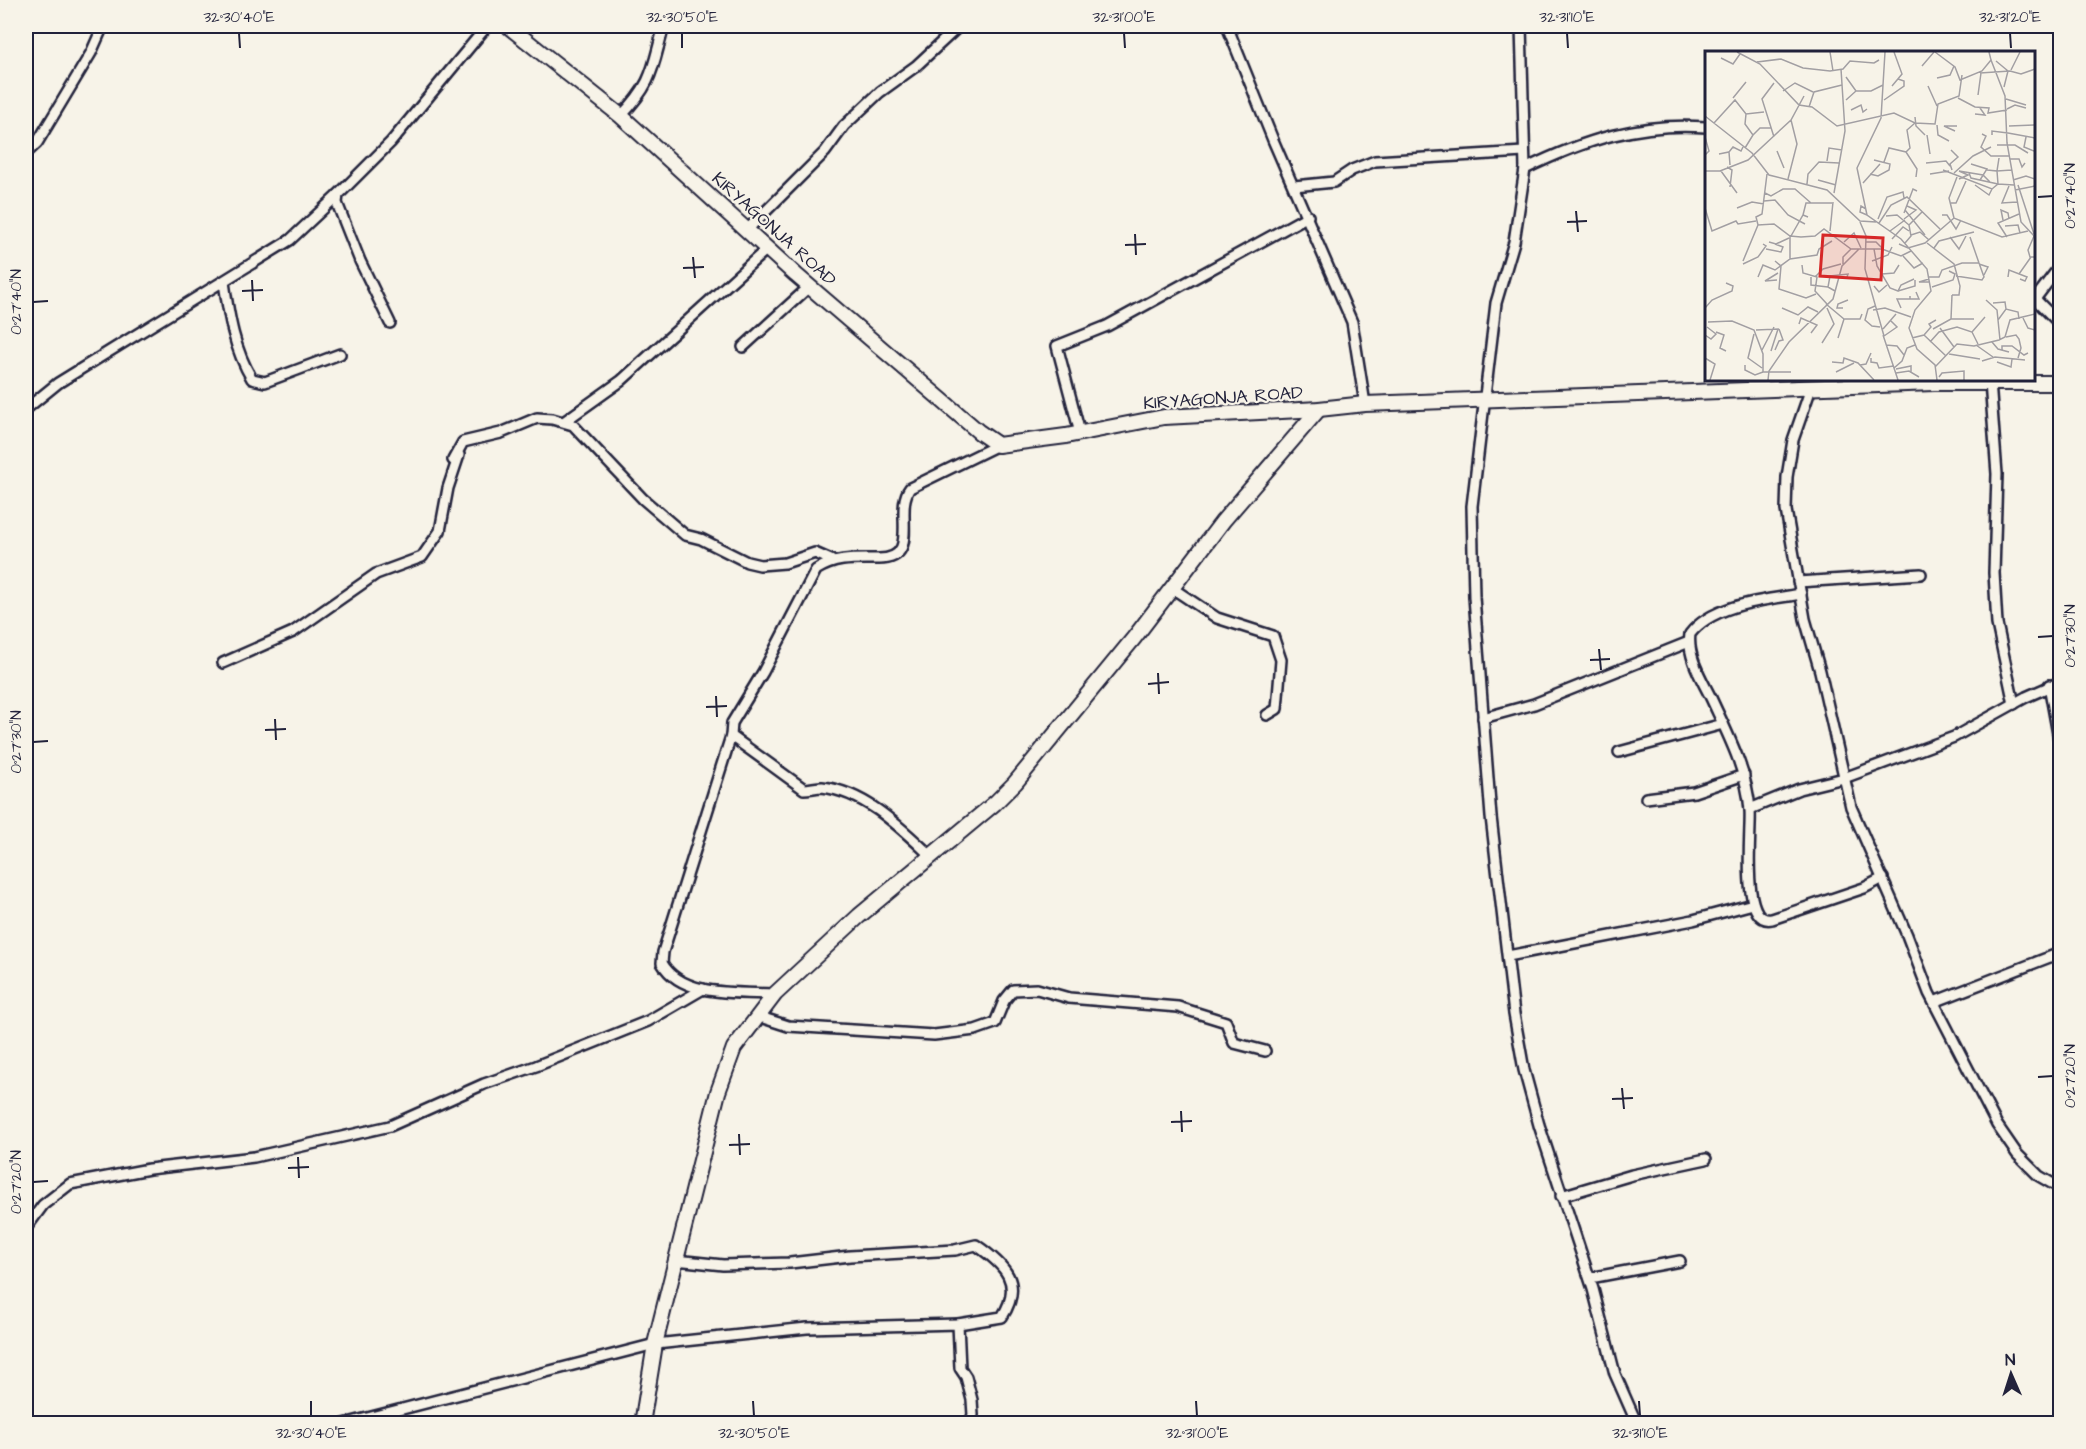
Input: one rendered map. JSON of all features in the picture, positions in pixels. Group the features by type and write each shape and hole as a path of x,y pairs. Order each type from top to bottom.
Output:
{"street":[{"path":"26,153 38,143 91,53 103,26"},
{"path":"26,409 58,383 224,282 299,233 391,142 487,26"},
{"name":"KIRYAGONJA ROAD","path":"508,26 621,116 810,286 998,445 1080,433 1164,417 1319,409 1365,404 1990,382 2061,383"},
{"path":"621,116 642,94 653,69 664,26"},
{"path":"747,230 825,152 844,126 880,92 916,66 959,26"},
{"path":"1227,26 1273,140 1308,216 1352,322 1365,404"},
{"path":"1521,26 1525,169 1514,242 1496,303 1472,506 1474,597 1491,817 1515,1025 1524,1070 1561,1196 1590,1278 1615,1374 1637,1424"},
{"path":"1525,169 1585,142 1655,126 1705,127"},
{"path":"1294,186 1334,182 1352,170 1375,161 1524,152"},
{"path":"338,195 337,203 360,261 390,323"},
{"path":"1080,433 1057,346 1107,326 1308,216"},
{"path":"565,422 621,381 768,248"},
{"path":"2035,297 2061,266"},
{"path":"224,282 230,324 243,362 252,379 265,382 340,354"},
{"path":"743,347 810,286"},
{"path":"2035,299 2061,324"},
{"path":"1990,382 1997,474 1994,573 1996,624 2014,704"},
{"path":"1811,388 1793,440 1787,477 1786,510 1804,620 1820,671 1851,807 1934,1002 2004,1135 2017,1154 2039,1176 2061,1188"},
{"path":"642,1424 655,1344 718,1092 734,1048 775,994 859,915 1015,783 1223,521 1319,409"},
{"path":"453,460 463,442 501,434 537,418 565,422 573,425 643,499 675,529 747,562 760,565 785,563 815,553 831,560 886,559 896,555 901,551 906,497 910,488 998,445"},
{"path":"223,663 293,632 376,574 422,558 440,531 448,488 463,442"},
{"path":"775,994 703,989 675,978 668,972 662,963 663,952 731,736 732,723 816,570 831,560"},
{"path":"1798,582 1921,574"},
{"path":"1172,588 1217,618 1273,636 1281,660 1277,709 1267,715"},
{"path":"1801,594 1724,611 1697,625 1690,634 1692,657 1744,775 1750,809 1749,856 1753,904 1758,917 1765,921 1772,920 1864,888 1883,878"},
{"path":"1483,718 1534,704 1689,642"},
{"path":"1750,809 1799,789 1844,778 1954,737 2049,685 2061,682"},
{"path":"2049,685 2061,745"},
{"path":"1619,752 1723,724"},
{"path":"731,736 804,789 819,787 840,792 885,813 931,856"},
{"path":"1646,798 1694,792 1744,775"},
{"path":"1508,956 1693,920 1753,904"},
{"path":"1934,1002 2061,953"},
{"path":"26,1228 43,1205 70,1184 149,1169 254,1157 390,1126 484,1084 536,1066 648,1021 703,989"},
{"path":"757,1016 788,1026 934,1035 975,1030 995,1023 1004,1001 1013,990 1037,989 1069,998 1179,1007 1226,1022 1234,1043 1266,1052"},
{"path":"1561,1196 1632,1175 1706,1159"},
{"path":"344,1424 655,1344 807,1328 958,1324 1002,1317 1013,1294 1010,1277 995,1258 976,1245 955,1250 850,1256 790,1263 723,1265 676,1260"},
{"path":"1590,1278 1680,1261"},
{"path":"958,1324 960,1368 966,1377 972,1400 973,1415 969,1424"}]}
